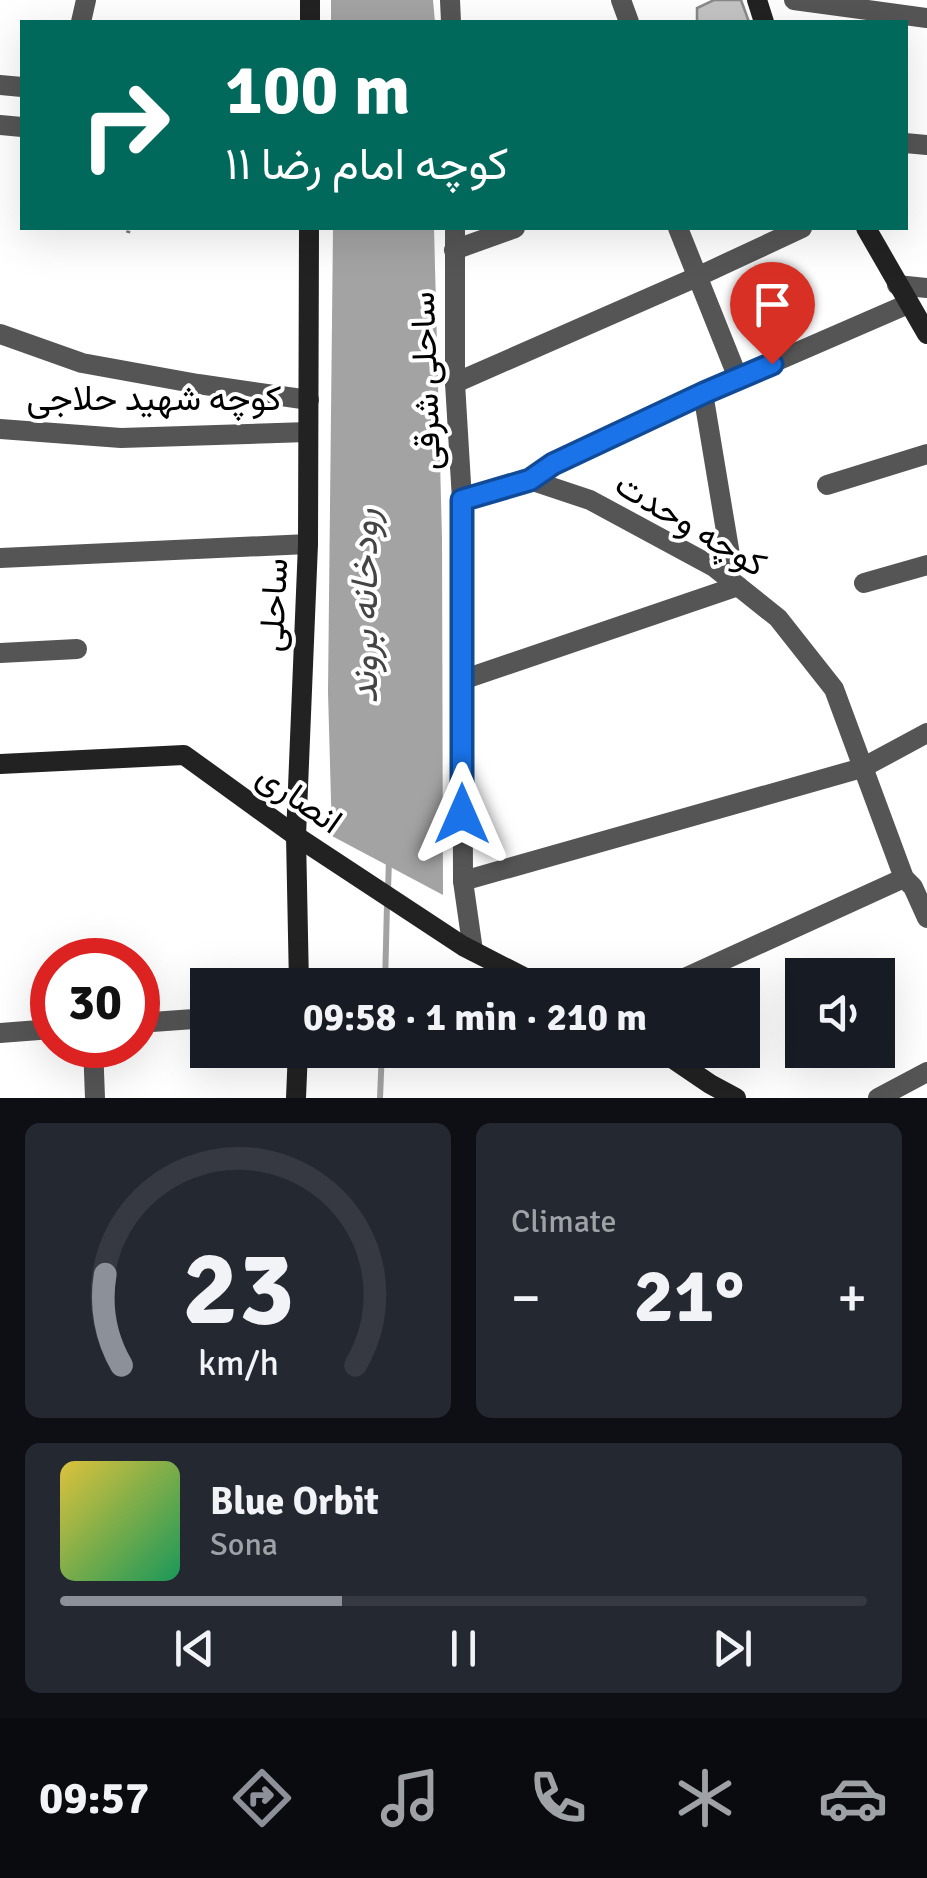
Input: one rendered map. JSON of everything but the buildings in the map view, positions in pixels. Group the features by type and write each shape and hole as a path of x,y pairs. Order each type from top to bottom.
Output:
{"main road":[{"name":"ساحلی","path":"299,968 296,836 308,544 309,230"},
{"path":"867,230 927,334"},
{"name":"انصاری","path":"0,764 184,755 296,836 468,949 505,968"},
{"path":"296,1098 297,1068"},
{"path":"681,1068 708,1091 736,1098"}],"street":[{"path":"794,0 880,6 927,18"},
{"name":"ساحلی شرقی","path":"455,230 455,383 462,500 463,881 468,949"},
{"path":"454,250 509,230"},
{"path":"679,230 738,378"},
{"path":"455,383 798,230"},
{"path":"462,500 530,480 553,464 738,378 903,294 927,288"},
{"path":"0,334 82,363 308,400"},
{"path":"462,680 734,583 704,393"},
{"name":"کوچه شهید حلاجی","path":"0,429 121,438 308,432"},
{"path":"827,485 927,454"},
{"name":"کوچه وحدت","path":"530,480 590,500 714,567 778,618 834,689 862,768 927,918"},
{"path":"0,558 308,544"},
{"path":"864,583 927,565"},
{"path":"0,654 77,649"},
{"path":"463,881 862,768 927,733"},
{"path":"709,968 914,881"},
{"path":"160,1021 190,1019"},
{"path":"0,1032 30,1030"},
{"path":"94,1068 95,1098"},
{"path":"878,1098 927,1072"}],"water":[{"path":"331,0 433,0 435,20 331,20"},
{"path":"333,230 434,230 442,538 443,895 332,836 328,692"}],"waterway":[{"name":"رودخانه بروند","path":"388,891 389,859"},
{"name":"رودخانه بروند","path":"385,968 387,904"},
{"name":"رودخانه بروند","path":"380,1098 381,1068"}],"route":[{"path":"462,814 462,500 530,480 553,464 772,364"}]}
